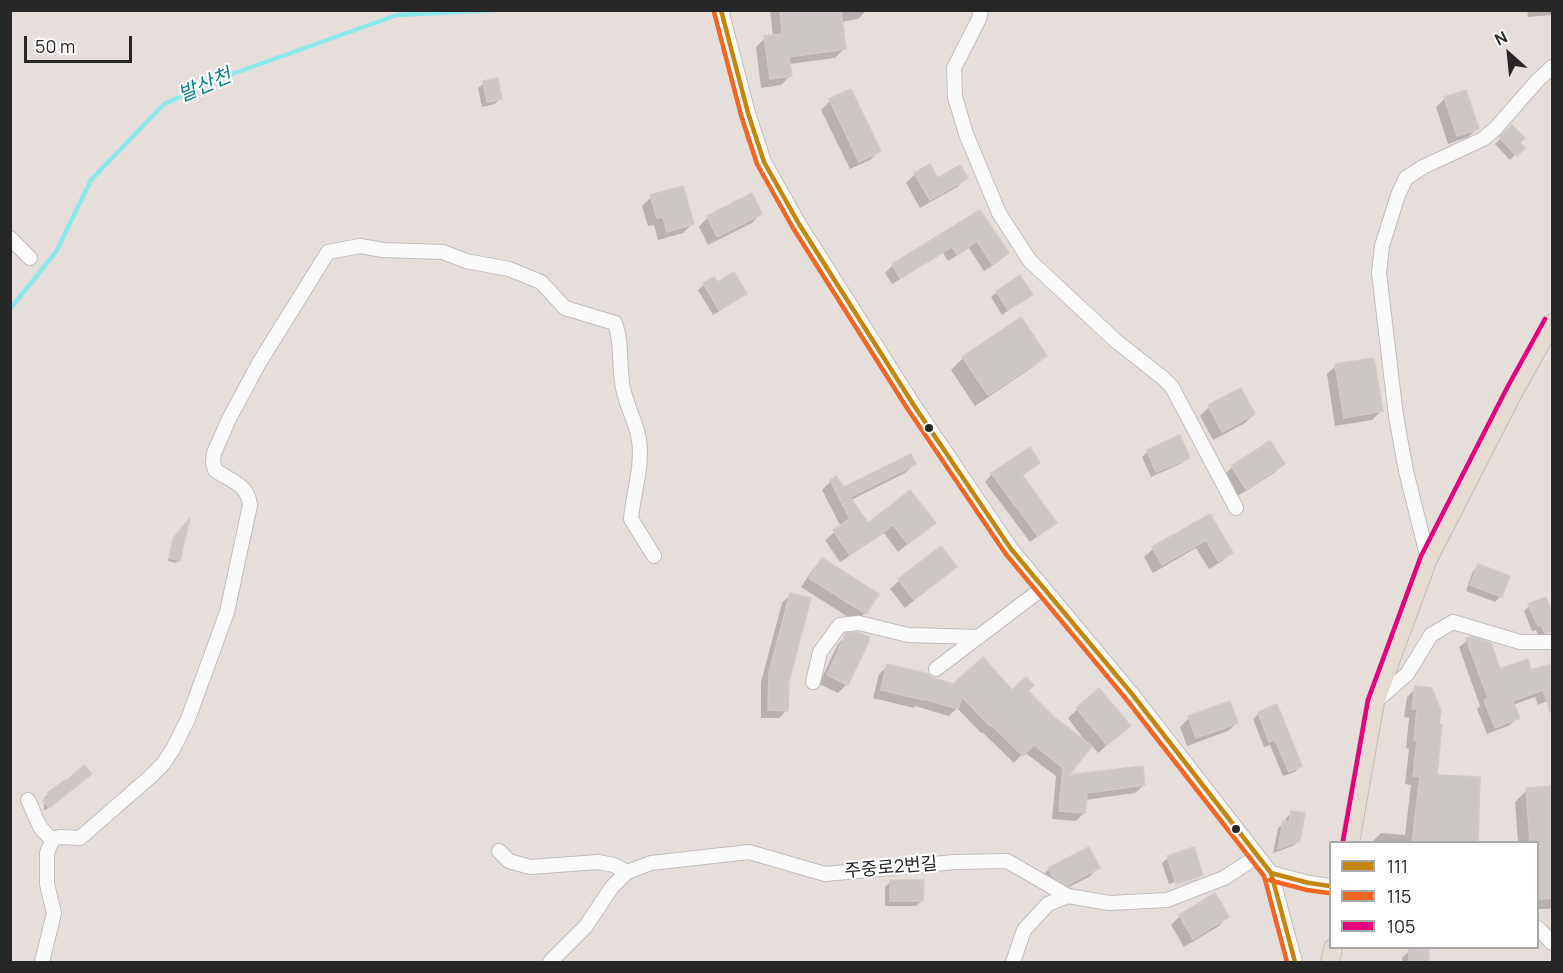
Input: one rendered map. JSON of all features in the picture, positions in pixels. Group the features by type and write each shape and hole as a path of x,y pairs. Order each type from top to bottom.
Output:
{"main road":[{"path":"1350,841 1375,702 1428,559 1514,391 1552,323"}],"street":[{"path":"721,10 748,114 764,162 799,224 914,404 1011,549 1132,694 1271,873 1295,963"},
{"path":"981,10 954,68 955,97 966,134 999,213 1030,261 1116,341 1172,387 1236,508"},
{"path":"1428,559 1406,471 1396,416 1379,273 1382,246 1398,195 1406,178 1423,167 1483,139 1552,67"},
{"path":"10,238 30,258"},
{"path":"28,800 45,834 53,839 80,838 163,764 173,750 188,719 227,612 250,505 250,497 242,486 215,470 214,453 259,363 328,252 360,246 383,250 443,252 466,261 510,269 528,276 541,282 564,308 615,323 620,338 619,365 623,393 639,440 639,464 631,519 654,556"},
{"path":"936,669 1043,588"},
{"path":"1375,702 1407,674 1431,636 1453,622 1520,642 1552,642"},
{"path":"813,682 820,652 840,625 859,623 908,635 979,637"},
{"path":"42,963 54,913 47,884 47,853 53,839"},
{"path":"499,850 509,861 530,867 598,862 614,865 627,872"},
{"name":"주중로2번길","path":"550,963 586,926 612,887 627,872 651,863 749,852 825,874 955,862 1007,861 1068,896 1109,903 1167,900 1224,879 1258,856"},
{"path":"1271,873 1329,886"},
{"path":"1013,963 1024,930 1048,904 1068,896"},
{"path":"1539,929 1552,939"}],"building":[{"path":"780,10 841,10 846,49 789,57 792,76 770,79 764,36 782,34"},
{"path":"498,78 502,99 487,102 483,81"},
{"path":"851,89 881,151 859,162 829,99"},
{"path":"1466,90 1479,129 1457,136 1444,97"},
{"path":"1512,125 1525,138 1520,143 1525,148 1517,156 1499,137"},
{"path":"930,164 938,178 960,165 968,178 930,200 914,173"},
{"path":"683,186 694,224 667,232 663,217 657,218 650,195"},
{"path":"752,193 762,214 717,237 707,216"},
{"path":"980,210 1009,253 992,264 977,241 957,254 952,247 900,278 892,264"},
{"path":"734,272 747,294 719,310 703,283 714,277 718,282"},
{"path":"1020,275 1033,295 1008,310 996,291"},
{"path":"1021,317 1047,356 988,395 962,357"},
{"path":"1374,358 1383,411 1344,418 1335,364"},
{"path":"1241,388 1255,414 1222,432 1208,405"},
{"path":"1180,435 1190,458 1156,472 1147,450"},
{"path":"1270,441 1285,464 1246,489 1231,466"},
{"path":"1030,447 1040,463 1022,475 1057,523 1038,536 991,473"},
{"path":"911,454 916,464 850,497 868,523 910,490 936,523 908,544 893,525 850,555 833,530 850,519 830,480 836,476 844,487"},
{"path":"1210,514 1233,553 1218,561 1206,540 1162,565 1152,547"},
{"path":"190,518 180,561 169,558 174,537"},
{"path":"941,546 957,567 914,600 898,579"},
{"path":"822,558 879,594 866,614 809,578"},
{"path":"1478,564 1510,576 1502,597 1470,585"},
{"path":"790,593 811,598 789,682 788,711 768,710 769,673"},
{"path":"1546,597 1552,613 1552,633 1545,633 1541,625 1538,626 1528,604"},
{"path":"858,632 869,637 869,641 848,685 827,675 846,633"},
{"path":"1471,637 1491,643 1500,669 1528,659 1531,670 1551,664 1552,711 1550,712 1543,690 1513,701 1520,718 1495,728 1484,700 1488,698 1466,638"},
{"path":"983,657 1012,690 1026,677 1034,685 1028,691 1054,717 1092,746 1069,775 1143,766 1145,785 1087,793 1085,813 1059,811 1063,768 1034,745 1023,756 962,697 958,709 881,690 887,664 929,674 930,677 953,684"},
{"path":"1415,686 1432,688 1441,711 1439,724 1442,725 1437,775 1480,777 1478,841 1412,841 1420,776 1413,776 1417,740 1414,740 1417,709 1412,709"},
{"path":"1099,688 1131,726 1107,745 1076,708"},
{"path":"1230,701 1238,723 1196,738 1188,716"},
{"path":"1277,704 1302,766 1289,772 1275,740 1269,742 1258,712"},
{"path":"84,765 92,774 49,808 43,801 49,796 47,793 66,781"},
{"path":"1552,786 1552,898 1539,899 1539,841 1530,841 1526,788"},
{"path":"1291,811 1305,813 1300,841 1278,849 1283,821 1289,822"},
{"path":"1089,847 1100,868 1067,885 1053,877 1048,868"},
{"path":"1194,847 1203,875 1176,884 1167,856"},
{"path":"890,880 924,880 923,901 890,901"},
{"path":"1215,893 1229,917 1193,939 1179,915"},
{"path":"1409,949 1429,950 1429,963 1409,963"}],"waterway":[{"name":"발산천","path":"10,309 56,252 91,180 164,104 232,74 397,15 495,10"}],"transit line":[{"name":"111","path":"721,10 748,113 764,162 799,224 913,404 1011,549 1132,694 1271,873 1295,962"},
{"name":"115","path":"714,12 741,115 757,164 793,228 907,408 1005,553 1126,699 1264,876 1287,962"},
{"name":"105","path":"1343,841 1368,700 1421,556 1545,319"},
{"name":"111","path":"1271,873 1329,886"},
{"name":"115","path":"1269,880 1329,893"}]}
